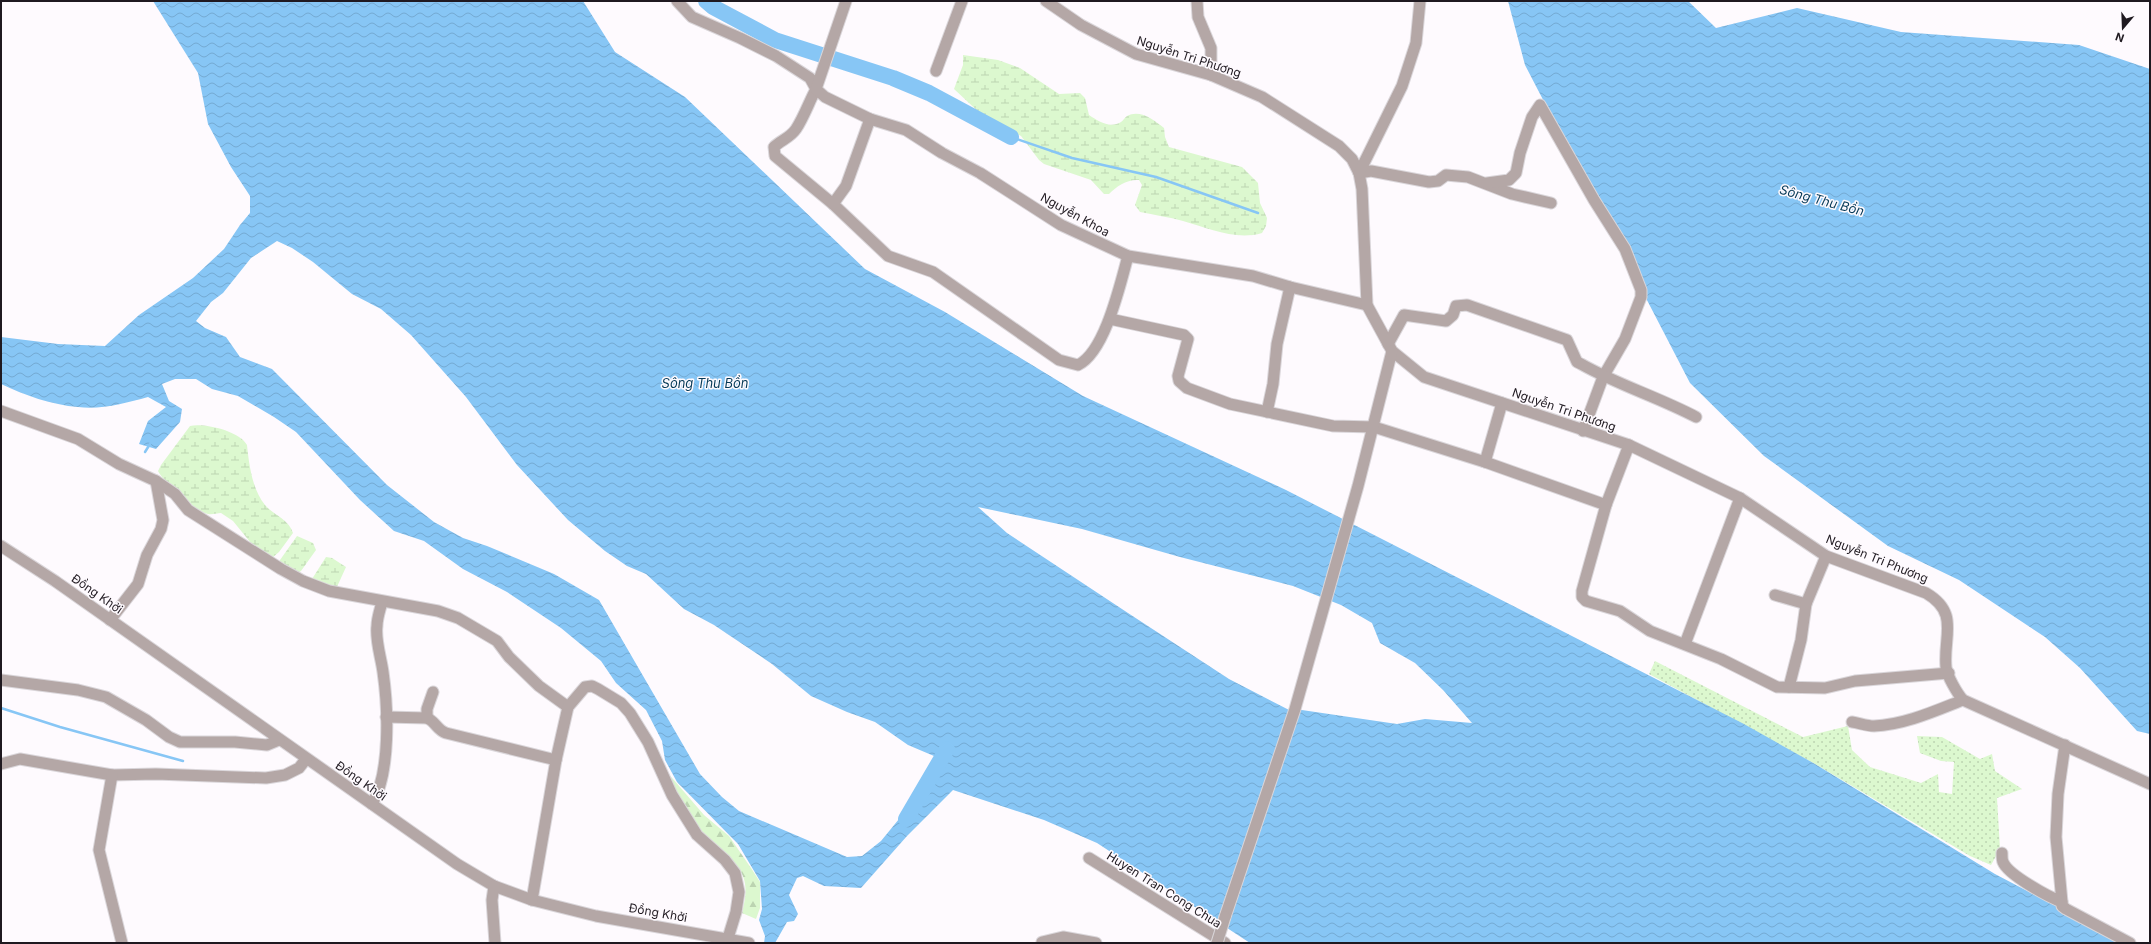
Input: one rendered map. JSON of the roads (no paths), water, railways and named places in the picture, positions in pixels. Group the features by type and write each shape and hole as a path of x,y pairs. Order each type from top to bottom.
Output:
{"street":[{"name":"Nguyễn Khoa","path":"677,1 692,17 776,56 810,78 816,89 825,97 870,119 906,130 942,153 980,173 1061,225 1102,245 1128,256 1253,276 1290,288 1367,305"},
{"path":"846,1 816,89 796,129 788,138 779,142 774,147 773,153 782,164 832,204 888,256 933,272 1059,360 1078,365 1091,355 1110,319 1128,256"},
{"path":"936,71 962,1"},
{"name":"Nguyễn Tri Phương","path":"1046,1 1080,25 1136,54 1211,75 1262,97 1298,118 1339,146 1352,159 1359,173 1362,189 1367,305 1390,347 1424,377 1629,445 1740,498 1826,556 1926,593 1938,600 1945,609 1948,619 1946,670 1949,673 1956,691 1963,700"},
{"path":"1197,1 1198,17 1211,48 1211,75"},
{"path":"1359,173 1402,86 1416,43 1420,1"},
{"path":"1487,183 1509,180 1516,173 1520,153 1532,117 1540,105 1587,188 1625,249 1640,285 1640,297 1625,339 1603,377 1583,431"},
{"path":"832,204 846,186 870,119"},
{"path":"1359,173 1371,171 1430,182 1438,181 1446,175 1468,177 1487,183 1512,194 1551,203"},
{"path":"1267,412 1273,384 1277,344 1290,288"},
{"path":"1217,943 1295,709 1374,428 1390,347 1403,316 1446,321 1452,315 1456,306 1464,304 1567,340 1577,362 1603,377 1630,389 1664,400 1696,417"},
{"path":"1110,319 1184,335 1188,339 1178,376 1181,384 1230,404 1334,426 1374,428 1485,462 1606,505"},
{"path":"1485,462 1502,403"},
{"path":"1,411 78,439 119,464 156,481 175,494 188,510 281,569 329,591 382,602 438,611 458,618 497,641 509,657 539,686 568,707"},
{"path":"1629,445 1606,505 1582,597 1599,606 1620,611 1650,631 1721,659 1773,685 1825,688 1855,681 1949,673"},
{"path":"110,620 138,584 147,555 161,529 162,520 156,481"},
{"path":"1685,644 1740,498"},
{"name":"Đồng Khởi","path":"1,546 110,620 457,864 494,886 532,900 596,916 749,943"},
{"path":"1789,686 1801,640 1806,604 1826,556"},
{"path":"1775,595 1806,604"},
{"path":"372,804 378,795 385,769 386,718 383,675 376,627 382,602"},
{"path":"1,680 78,690 102,695 126,707 169,737 180,742 195,744 235,742 267,745 279,740"},
{"path":"532,900 556,760 568,707 585,687 592,686 621,703 630,713 648,742 672,795 697,836 725,860 735,873 739,892 731,940"},
{"path":"427,718 427,710 433,692"},
{"path":"1852,722 1873,726 1929,714 1963,700 2150,784"},
{"path":"386,718 427,718 431,720 440,731 446,733 556,760"},
{"path":"2065,745 2058,794 2056,837 2062,906 2130,943"},
{"path":"1,764 20,759 112,775 156,774 266,778 285,775 299,768 306,759"},
{"path":"112,775 99,850 122,943"},
{"path":"2002,853 2002,862 2011,872 2047,897 2062,902"},
{"name":"Huyen Tran Cong Chua","path":"1089,858 1224,943"},
{"path":"494,886 492,900 495,943"},
{"path":"1042,942 1063,937 1096,943"}],"water":[{"name":"Sông Thu Bồn","path":"153,1 583,1 615,52 685,97 865,269 945,312 1083,396 1286,490 1744,724 1815,764 1995,874 2127,943 1250,943 1097,843 1044,820 953,790 907,836 861,888 824,886 803,876 797,878 789,895 798,914 794,921 787,922 775,943 764,943 765,936 759,920 762,909 760,881 738,844 677,782 665,760 662,741 646,710 616,683 601,661 561,628 507,592 463,569 424,541 394,531 360,500 296,432 238,396 212,389 196,379 175,379 162,384 169,401 182,409 180,422 156,449 139,444 148,421 166,407 148,397 122,404 87,408 68,406 38,399 1,384 1,337 58,344 105,346 139,315 193,278 224,249 250,213 250,196 231,167 208,124 198,73","holes":["277,241 292,248 313,262 352,294 381,309 411,335 466,397 517,465 568,520 605,551 627,566 646,574 684,609 714,625 772,664 811,696 847,712 875,722 908,745 934,756 937,776 933,787 908,808 881,841 862,856 847,857 739,811 722,797 700,774 599,600 554,574 487,546 463,538 434,522 387,485 272,369 240,357 226,337 205,328 196,321 211,302 223,293 251,258","978,507 1082,529 1180,557 1293,586 1341,605 1372,623 1380,643 1415,663 1443,690 1472,723 1425,719 1397,724 1295,709 1293,712 1229,679 1007,533"]},
{"name":"Sông Thu Bồn","path":"1508,1 1688,1 1716,28 1797,8 1901,32 2079,45 2150,69 2150,734 2137,731 2080,668 2045,637 1959,580 1888,546 1764,456 1690,383 1525,65"}],"waterway":[{"path":"706,1 713,7 775,40 893,78 929,93 1011,137"},
{"path":"1011,137 1072,158 1156,177 1258,213"},
{"path":"145,452 150,444"},
{"path":"1,708 60,727 183,761"},
{"path":"906,819 947,749"}]}
